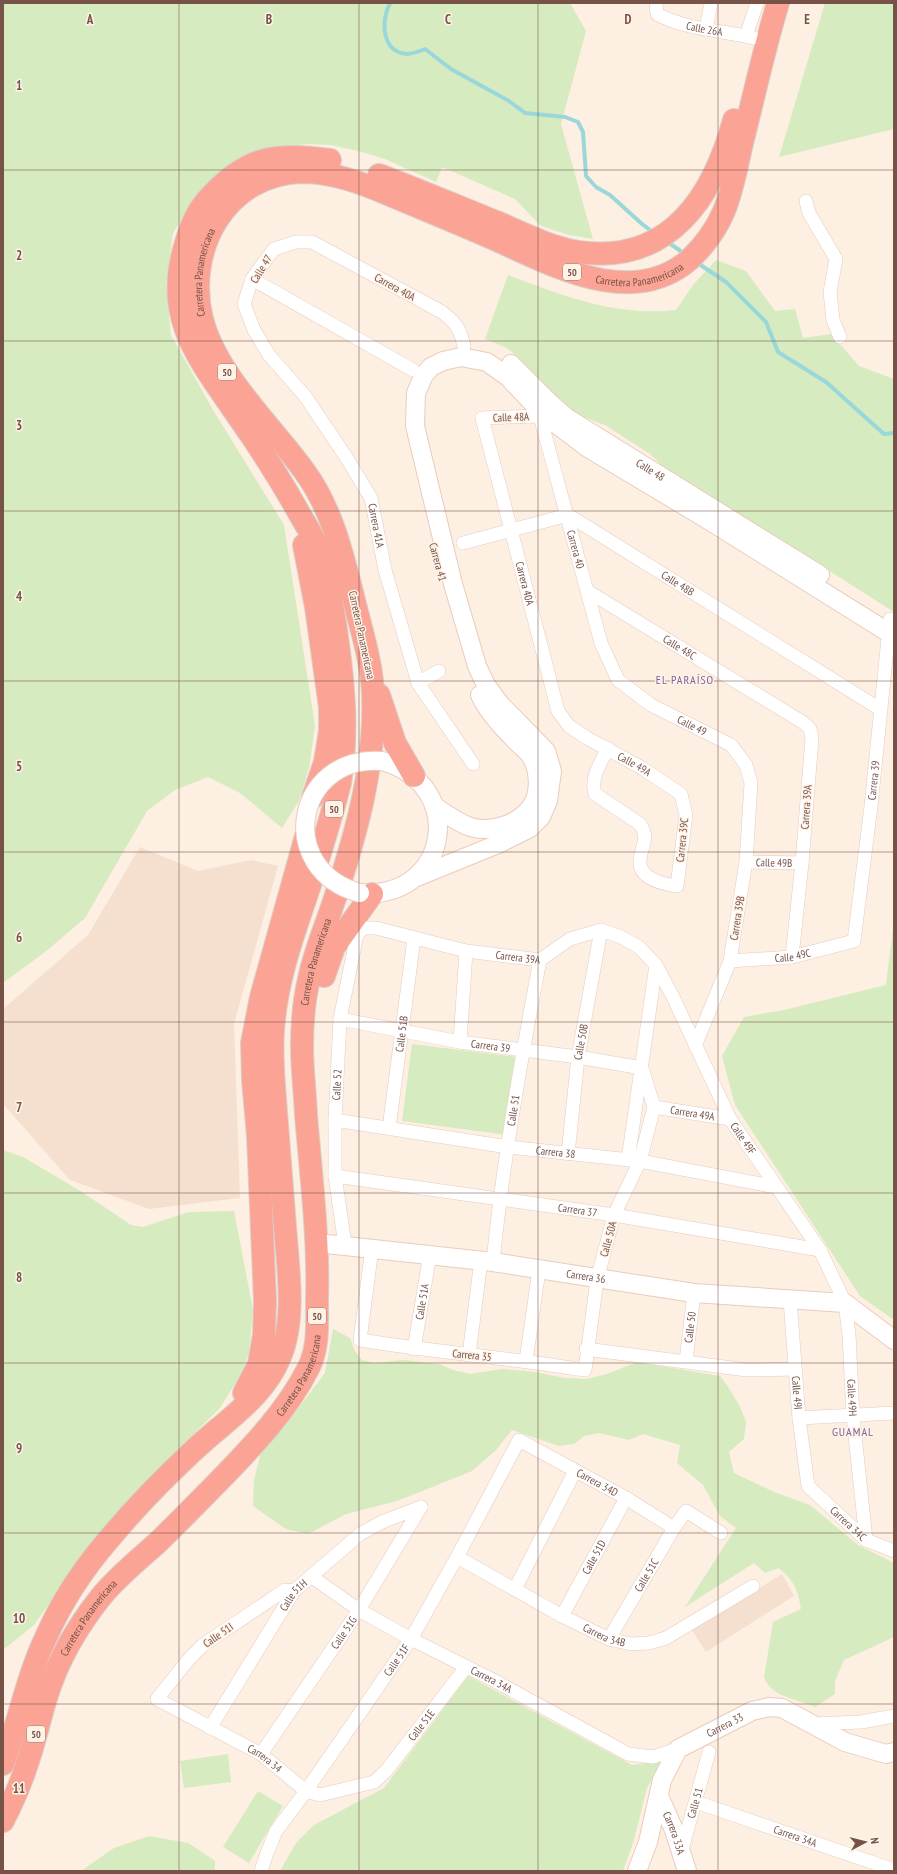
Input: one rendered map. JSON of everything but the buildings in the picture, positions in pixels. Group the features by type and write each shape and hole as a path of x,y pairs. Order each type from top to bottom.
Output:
{"highway":[{"name":"Carretera Panamericana","path":"3,1764 41,1650 61,1607 82,1574 108,1539 193,1451 250,1401 269,1377 280,1357 285,1341 289,1303 288,1258 273,1070 273,1035 276,999 301,909 315,837 340,783 345,754 345,727 340,659 328,578 317,545 279,477 194,350 180,310 178,274 190,229 197,214 213,194 230,177 267,158 298,156 333,160 355,166 409,186 538,240 578,252 623,252 646,245 668,234 687,215 709,184 727,145 750,37 764,3"},
{"name":"Carretera Panamericana","path":"3,1821 17,1792 28,1763 49,1689 67,1648 81,1623 104,1593 167,1533 258,1441 297,1387 310,1364 316,1344 317,1264 302,1048 304,1010 312,967 353,840 365,789 373,720 373,690 368,654 344,557 331,520 310,478 226,370 210,342 202,319 198,293 199,266 208,236 229,205 241,193 262,181 283,174 302,172 324,173 352,180 493,239 534,258 571,272 596,279 618,282 651,279 666,274 681,266 695,254 711,236 724,212 733,184 762,62 778,3"},
{"path":"291,498 306,552 316,607 330,707 330,731 325,762 313,797"},
{"path":"368,654 382,708 395,743 414,776"},
{"path":"193,1451 235,1406 248,1389 259,1364 264,1335 265,1301 252,1043 256,1019 271,956 315,837"},
{"path":"316,1344 328,1306 336,1244 317,1070 319,997 324,974 334,946 366,894"}],"main road":[{"name":"Calle 48","path":"544,411 502,356 483,348 464,346 443,348 434,351 418,363 416,377 424,375 431,367 443,361 461,357 480,359 495,366 544,411 594,436 752,532 892,628"},
{"name":"Carrera 41","path":"416,377 405,398 404,407 409,447 465,664 481,698 512,738 531,756 537,774 534,802 524,815 514,822 496,828 481,830 464,826 434,806"},
{"name":"Carrera 41","path":"416,377 415,426 451,576 477,666 486,685 500,704 546,751 552,771 548,800 541,816 530,828 498,844 417,877"},
{"path":"382,761 404,769 414,776 426,790 434,806 438,831 436,844 428,862 417,877 396,890 366,894 338,885 324,873 313,859 315,837 305,822 313,797 327,778 342,768 358,762 382,761"},
{"name":"Carrera 36","path":"336,1244 487,1261 597,1280 694,1293 845,1303"},
{"path":"845,1303 894,1340"},
{"name":"Carrera 33","path":"678,1748 752,1711 769,1707 782,1708 845,1742 886,1754 894,1752"},
{"path":"637,1871 648,1842 662,1780 678,1748"},
{"name":"Carrera 33A","path":"659,1796 674,1830 687,1871"}],"street":[{"path":"706,30 711,3"},
{"path":"750,37 757,3"},
{"name":"Calle 26A","path":"657,8 666,19 706,30 750,37"},
{"path":"806,201 809,213 836,259 830,292 833,320 840,337"},
{"name":"Calle 47","path":"244,304 252,279 274,249 296,242 312,242"},
{"name":"Carrera 40A","path":"312,242 442,312 455,323 461,332 464,346"},
{"path":"252,279 416,377"},
{"name":"Carrera 41A","path":"244,304 254,330 269,355 305,396 346,457 370,498 385,570 418,683 473,764"},
{"name":"Calle 48A","path":"482,418 544,411"},
{"name":"Carrera 40","path":"544,411 568,515 601,643 618,680"},
{"name":"Carrera 40A","path":"482,418 558,711 569,726 586,738"},
{"path":"463,543 568,515"},
{"name":"Calle 48B","path":"568,515 880,709"},
{"name":"Calle 48C","path":"589,592 804,724 810,730"},
{"name":"Carrera 39","path":"854,941 880,709 892,628"},
{"path":"418,683 439,671"},
{"name":"Calle 49","path":"618,680 651,704 731,745 746,765 751,783"},
{"name":"Carrera 39A","path":"792,957 802,863 812,738 810,730"},
{"name":"Calle 49A","path":"586,738 608,748 642,768 681,794"},
{"name":"Carrera 39C","path":"608,748 598,767 593,788 595,794 640,824 646,837 640,860 642,870 645,875 671,885 686,815 681,794"},
{"name":"Carrera 39B","path":"695,1046 730,961 746,862 751,783"},
{"name":"Calle 49B","path":"746,862 802,863"},
{"name":"Carrera 39A","path":"363,928 376,928 414,939 466,951 540,960 570,939 601,930"},
{"name":"Calle 52","path":"336,1244 335,1120 340,1019 357,935 363,928"},
{"path":"601,930 639,947 656,965"},
{"name":"Calle 50B","path":"568,1154 578,1057 601,930"},
{"name":"Calle 51B","path":"389,1128 414,939"},
{"name":"Calle 49C","path":"730,961 792,957 854,941"},
{"path":"460,1042 466,951"},
{"name":"Calle 51","path":"469,1355 499,1200 523,1051 540,960"},
{"name":"Calle 49F","path":"656,965 673,996 730,1119 820,1250 845,1303"},
{"name":"Calle 50A","path":"585,1370 586,1349 597,1280 614,1215 634,1160 642,1068 656,965"},
{"name":"Carrera 39","path":"340,1019 460,1042 578,1057 642,1068"},
{"path":"634,1160 654,1107 642,1068"},
{"name":"Carrera 49A","path":"654,1107 730,1119"},
{"name":"Carrera 38","path":"335,1120 508,1147 634,1160 776,1187"},
{"name":"Carrera 37","path":"336,1176 707,1229 820,1250"},
{"name":"Carrera 35","path":"372,1248 360,1340 414,1349 526,1361 585,1370"},
{"name":"Calle 51A","path":"414,1349 430,1254"},
{"path":"526,1361 539,1270"},
{"name":"Calle 50","path":"686,1361 694,1293"},
{"name":"Calle 49I","path":"790,1300 799,1418 808,1486"},
{"name":"Calle 49H","path":"845,1303 849,1335 853,1416 866,1540"},
{"path":"586,1349 748,1370 795,1369"},
{"path":"799,1418 894,1413"},
{"name":"Carrera 34D","path":"519,1440 626,1498 674,1528"},
{"name":"Calle 51F","path":"261,1871 276,1831 306,1791 411,1639 458,1557 519,1440"},
{"path":"515,1590 575,1471"},
{"name":"Carrera 34C","path":"808,1486 866,1540 894,1551"},
{"name":"Calle 51D","path":"562,1616 626,1498"},
{"name":"Calle 51H","path":"210,1728 294,1591 360,1534 384,1521 421,1507"},
{"name":"Calle 51G","path":"261,1754 359,1610 421,1507"},
{"name":"Calle 51C","path":"609,1639 674,1528 686,1511 721,1533"},
{"name":"Carrera 34B","path":"458,1557 562,1616 609,1639 631,1644 649,1643 666,1638 754,1586"},
{"name":"Carrera 34A","path":"312,1577 359,1610 411,1639 508,1688 628,1754 652,1757 678,1748"},
{"name":"Calle 51I","path":"157,1699 189,1659 203,1645 285,1590 294,1591"},
{"name":"Calle 51E","path":"306,1791 320,1795 374,1782 386,1771 466,1667"},
{"name":"Carrera 34","path":"157,1699 261,1754 306,1791"},
{"path":"813,1724 860,1722 894,1716"},
{"name":"Calle 51","path":"681,1853 709,1752"},
{"name":"Carrera 34A","path":"696,1802 894,1870"}],"shaded area":[{"path":"140,847 198,871 251,860 278,866 234,1024 240,1198 149,1209 70,1180 3,1104 3,1009 88,935"},
{"path":"782,1574 794,1596 706,1652 692,1630"}],"green space":[{"path":"3,3 570,3 586,31 561,124 593,239 569,235 541,226 515,199 442,167 436,182 385,159 359,151 330,145 309,144 279,147 262,153 201,191 173,233 166,284 171,335 213,410 284,525 315,726 309,768 299,801 282,828 240,793 208,777 175,790 147,811 85,918 45,952 3,983"},
{"path":"825,3 894,3 894,129 779,157"},
{"path":"716,260 746,271 775,311 795,309 803,338 831,334 859,366 894,379 894,612 768,532 669,472 650,454 605,425 578,415 554,394 517,356 505,347 485,339 508,275 570,297 611,308 654,311 676,310 693,285"},
{"path":"894,920 894,1320 860,1296 735,1105 722,1056 744,1017 784,1010 886,985"},
{"path":"412,1044 517,1057 507,1135 402,1121"},
{"path":"3,1150 23,1157 82,1192 131,1225 143,1227 189,1212 234,1211 253,1310 249,1353 241,1374 220,1408 150,1477 101,1531 34,1625 3,1650"},
{"path":"333,1329 350,1338 355,1351 362,1360 374,1363 403,1360 439,1364 453,1370 470,1374 502,1369 535,1372 565,1378 587,1379 610,1373 637,1362 720,1376 735,1398 746,1423 744,1439 729,1452 734,1473 774,1492 810,1505 858,1545 894,1563 894,1637 844,1660 835,1681 835,1694 815,1707 785,1696 772,1689 767,1684 764,1677 773,1622 801,1609 797,1591 792,1581 779,1568 765,1573 754,1563 685,1607 736,1528 720,1516 703,1485 677,1463 680,1445 643,1434 629,1440 599,1433 584,1436 574,1444 559,1446 512,1430 496,1450 472,1471 397,1501 346,1514 308,1534 286,1529 253,1506 254,1480 262,1448 300,1406 325,1373"},
{"path":"468,1676 632,1765 663,1761 647,1788 634,1840 623,1871 280,1871 296,1843 314,1825 384,1788"},
{"path":"228,1754 231,1782 184,1788 180,1761"},
{"path":"258,1791 283,1806 249,1863 223,1847"},
{"path":"149,1836 188,1843 215,1861 215,1871 81,1871 114,1848"}],"waterway":[{"path":"390,3 385,18 385,34 392,48 398,52 409,54 425,49 451,69 509,101 525,113 565,117 578,122 583,132 586,176 596,187 610,195 654,233"},
{"path":"666,241 685,254"},
{"path":"696,262 726,282 766,322 778,352 826,382 884,434 894,433"}],"district":[{"name":"EL PARAÍSO","path":"685,679"},
{"name":"GUAMAL","path":"853,1431"}]}
